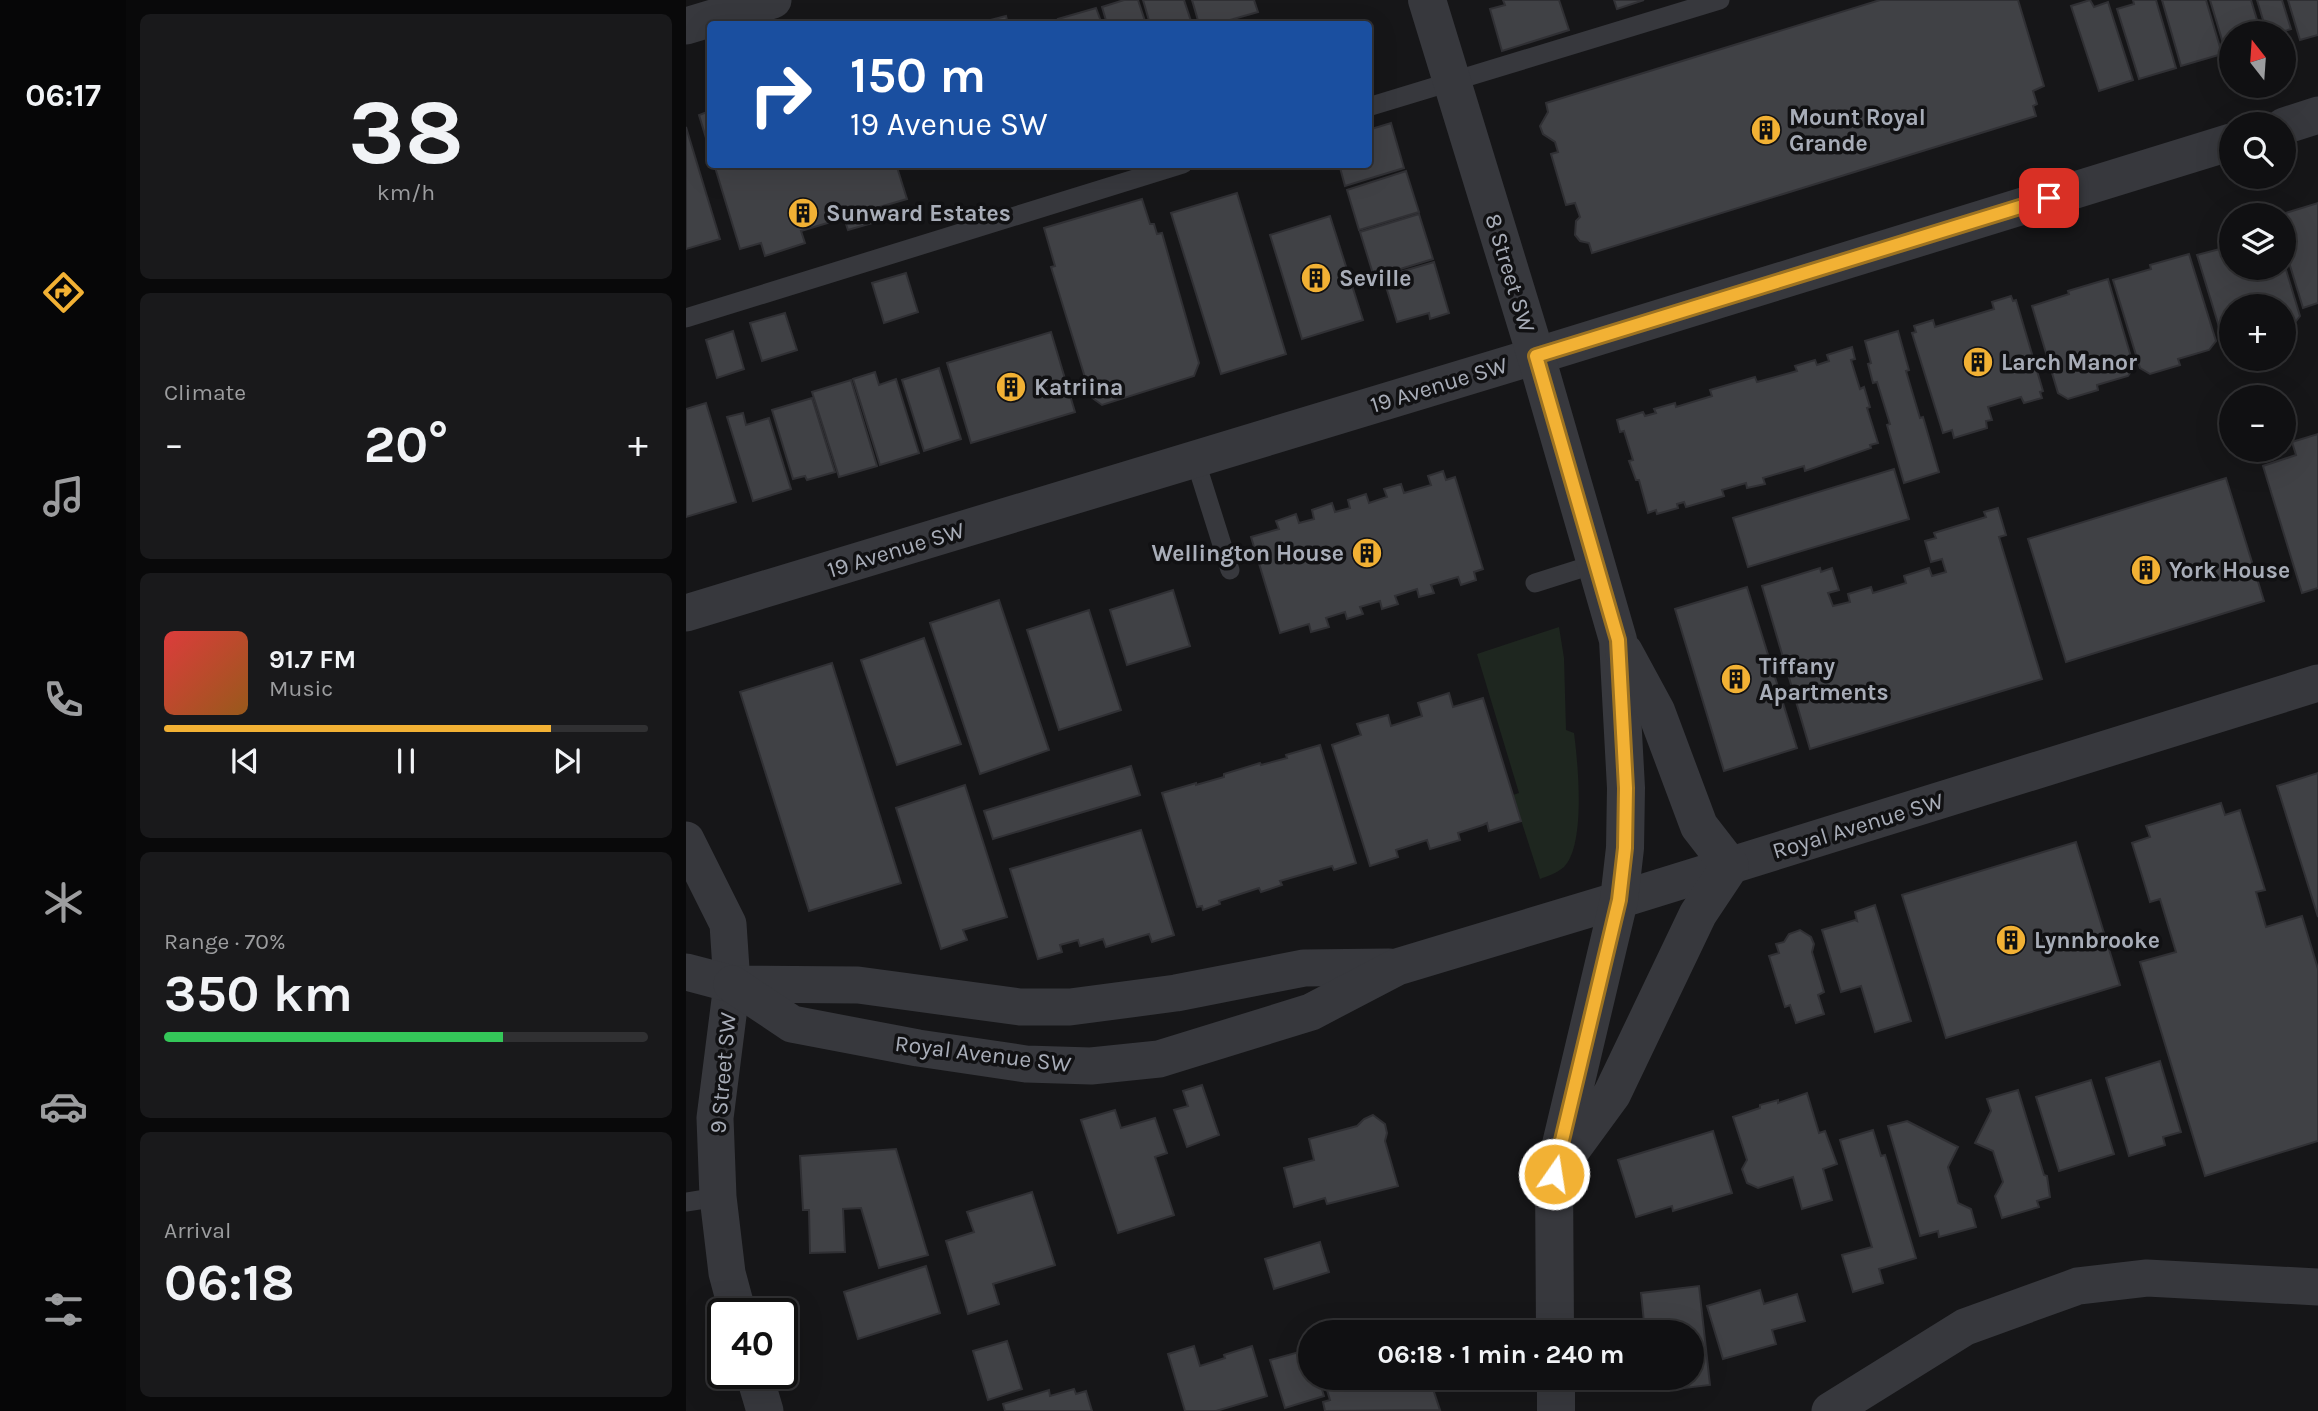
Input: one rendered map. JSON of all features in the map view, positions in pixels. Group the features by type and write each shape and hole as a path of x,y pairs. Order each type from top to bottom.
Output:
{"street":[{"path":"686,26 773,0"},
{"name":"8 Street SW","path":"1427,0 1536,356 1618,640 1626,788 1625,848 1619,900 1554,1174 1555,1320"},
{"path":"2296,122 2318,116"},
{"name":"19 Avenue SW","path":"686,614 2219,146"},
{"path":"1554,1174 1612,1094 1698,914 1730,866 1699,826 1656,711 1618,640"},
{"name":"Royal Avenue SW","path":"732,984 792,1024 918,1048 1026,1064 1091,1066 1159,1059 1311,1012 1397,967 2318,683"},
{"name":"9 Street SW","path":"686,840 728,924 732,984 716,1118 702,1199 734,1298"},
{"name":"Royal Avenue SW","path":"686,972 732,984 858,985 1020,1007 1070,1007 1127,1001 1304,968 1397,967"},
{"path":"1830,1411 1965,1327 2078,1286 2147,1278 2318,1287"},
{"path":"758,1389 765,1411"},
{"path":"1556,1390 1556,1411"}],"lane":[{"path":"1372,106 1720,0"},
{"path":"686,318 1170,168"},
{"path":"1195,459 1230,570"},
{"path":"1535,583 1595,564"}],"shaded area":[{"path":"1559,627 1564,658 1566,730 1574,733 1576,746 1578,823 1571,856 1564,867 1540,879 1513,795 1519,793 1477,654"}],"building":[{"path":"1124,0 1138,0 1145,21 1106,21 1102,7"},
{"path":"1143,0 1184,0 1191,21 1149,21"},
{"path":"1192,0 1254,0 1258,12 1226,21 1198,21"},
{"path":"1503,0 1559,0 1569,30 1502,51 1490,9 1505,5"},
{"path":"1614,0 1644,0 1617,9"},
{"name":"Mount Royal Grande","path":"1880,0 2018,0 2044,86 2033,91 2037,104 2033,106 2036,116 1592,253 1589,243 1580,241 1575,235 1576,221 1580,217 1575,203 1566,205 1551,154 1558,152 1555,142 1543,134 1540,126 1548,112 1546,103"},
{"path":"2090,0 2094,7 2108,2 2133,80 2099,91 2071,6"},
{"path":"2133,0 2156,0 2176,68 2139,79 2117,9 2134,4"},
{"path":"2162,0 2206,0 2219,44 2219,55 2181,66"},
{"path":"2210,0 2251,0 2257,21 2219,21 2219,30"},
{"path":"2257,0 2282,0 2289,21 2263,21"},
{"path":"2288,0 2318,0 2318,35 2300,40"},
{"path":"1096,8 1101,21 1059,21 1058,19"},
{"path":"1006,16 1007,21 987,21"},
{"path":"707,112 707,141 699,115"},
{"path":"1391,123 1404,168 1345,186 1340,168 1372,168 1372,129"},
{"path":"686,127 720,239 686,249"},
{"name":"Sunward Estates","path":"715,168 897,168 907,199 876,208 879,221 848,230 844,218 801,231 805,243 765,256 761,243 740,249"},
{"path":"1406,171 1419,212 1359,230 1347,190"},
{"path":"1237,193 1286,354 1221,374 1171,213"},
{"path":"1142,199 1150,224 1154,224 1157,234 1162,233 1199,363 1194,376 1102,405 1091,397 1051,267 1055,266 1044,228"},
{"path":"2318,203 2318,303 2303,308 2294,280 2296,210"},
{"path":"1419,214 1433,259 1374,277 1360,232"},
{"name":"Seville","path":"1330,216 1363,320 1302,339 1270,235"},
{"path":"2219,249 2219,280 2289,280 2293,294 2219,294 2219,327 2197,255"},
{"path":"2189,254 2216,341 2209,350 2178,359 2180,365 2150,374 2140,368 2113,280 2151,269 2150,265"},
{"path":"1434,262 1449,313 1430,319 1429,313 1397,322 1383,277"},
{"path":"906,273 918,312 884,323 872,283"},
{"path":"2108,279 2134,367 2128,376 2097,385 2098,390 2068,399 2058,393 2032,306"},
{"name":"Larch Manor","path":"2011,296 2013,301 2016,300 2043,391 2040,392 2042,398 2024,403 2021,397 1988,407 1992,420 1986,421 1987,428 1954,438 1952,430 1943,433 1912,333 1916,332 1914,326 1933,320 1935,327 1994,309 1992,302"},
{"path":"2296,303 2300,316 2296,321"},
{"path":"785,313 797,350 762,361 750,323"},
{"path":"733,331 744,369 717,378 706,340"},
{"path":"1898,331 1909,370 1906,371 1939,472 1904,483 1877,382 1873,383 1865,341"},
{"name":"Katriina","path":"1051,332 1075,412 971,443 947,363"},
{"path":"1852,347 1855,359 1851,360 1860,389 1864,387 1870,407 1867,408 1878,443 1870,445 1871,448 1805,471 1804,466 1763,478 1765,484 1747,488 1746,483 1722,490 1724,496 1686,507 1684,502 1677,504 1678,508 1657,514 1656,510 1648,513 1639,480 1636,480 1629,461 1633,460 1624,431 1620,432 1617,420 1643,412 1645,416 1656,413 1654,409 1675,403 1676,407 1712,396 1710,390 1755,377 1757,382 1797,371 1795,366 1815,360 1817,365 1829,361 1827,355"},
{"path":"939,368 961,439 924,451 902,380"},
{"path":"875,372 879,385 896,379 919,453 880,465 853,379"},
{"path":"851,380 877,466 839,477 812,392"},
{"path":"812,398 835,472 807,480 805,476 793,479 772,410"},
{"path":"706,403 736,502 686,517 686,409"},
{"path":"743,413 746,425 769,418 791,489 753,501 727,417"},
{"path":"2318,434 2318,588 2302,593 2263,466 2275,462 2296,462 2296,441"},
{"path":"1894,469 1909,519 1748,567 1733,518"},
{"name":"Wellington House","path":"1443,471 1446,480 1455,477 1483,569 1474,572 1476,580 1461,585 1458,577 1431,585 1434,593 1419,597 1417,589 1395,596 1398,604 1382,609 1380,601 1360,607 1363,614 1347,619 1345,612 1326,618 1329,627 1311,632 1309,624 1280,633 1251,537 1279,529 1276,521 1296,514 1299,523 1314,519 1312,510 1332,503 1335,512 1350,508 1348,500 1366,494 1369,503 1387,497 1384,489 1401,484 1404,493 1431,485 1428,476"},
{"name":"York House","path":"2226,478 2264,601 2066,662 2028,539"},
{"path":"1998,508 2006,535 1999,537 2042,679 1810,749 1762,586 1820,568 1821,572 1832,568 1839,590 1828,593 1833,606 1850,602 1848,594 1871,587 1873,593 1906,583 1904,576 1929,568 1932,576 1946,572 1942,559 1931,562 1925,541 1936,538 1934,533 1986,517 1984,512"},
{"name":"Tiffany Apartments","path":"1747,587 1797,748 1724,771 1675,609"},
{"path":"1173,590 1190,646 1127,665 1110,610"},
{"path":"999,600 1049,750 980,774 930,623"},
{"path":"1089,610 1121,710 1059,730 1027,630"},
{"path":"924,638 961,744 897,765 861,660"},
{"path":"832,663 901,883 809,911 740,692"},
{"path":"1449,693 1453,707 1483,698 1521,821 1489,831 1487,823 1458,833 1460,840 1430,849 1427,840 1396,850 1398,857 1370,866 1332,745 1361,735 1357,724 1388,715 1391,726 1422,716 1418,703"},
{"path":"1320,745 1356,863 1334,870 1332,866 1280,881 1282,885 1261,892 1259,888 1219,901 1220,904 1203,910 1202,906 1197,907 1162,793 1224,777 1224,774 1260,763 1261,765 1287,758 1286,755"},
{"path":"1131,766 1140,795 993,839 984,811"},
{"path":"2318,773 2318,917 2277,786"},
{"path":"965,785 1007,917 963,930 967,940 941,949 896,808"},
{"path":"2221,803 2225,815 2240,810 2265,890 2256,892 2266,927 2302,916 2318,969 2318,1141 2205,1176 2140,962 2176,952 2160,899 2150,902 2132,843 2150,837 2146,826"},
{"path":"1141,830 1174,935 1152,942 1149,934 1106,947 1103,939 1080,946 1078,940 1060,945 1062,952 1038,959 1010,869"},
{"name":"Lynnbrooke","path":"2076,842 2120,985 1946,1038 1902,895"},
{"path":"1875,905 1911,1021 1875,1032 1861,986 1841,992 1822,930 1857,921 1855,912"},
{"path":"1800,930 1811,937 1814,944 1812,952 1824,992 1818,995 1824,1014 1796,1023 1790,1005 1785,1007 1769,956 1779,953 1776,944 1784,942 1789,934"},
{"path":"2160,1061 2181,1132 2163,1137 2165,1145 2129,1156 2106,1078"},
{"path":"2091,1080 2114,1154 2059,1171 2036,1097"},
{"path":"1202,1085 1219,1135 1187,1147 1174,1110 1188,1106 1183,1091"},
{"path":"2018,1090 2044,1175 2047,1176 2050,1197 2037,1201 2039,1207 2002,1218 1995,1196 2003,1182 1993,1151 1975,1143 1991,1111 1987,1099"},
{"path":"1807,1093 1819,1133 1825,1131 1837,1164 1823,1169 1832,1200 1802,1209 1793,1177 1758,1188 1747,1183 1742,1169 1747,1160 1733,1117 1760,1108 1760,1105 1778,1100 1778,1103"},
{"path":"1115,1110 1121,1128 1155,1118 1167,1153 1155,1157 1174,1215 1118,1233 1081,1120"},
{"path":"1373,1115 1385,1124 1385,1141 1398,1186 1327,1204 1325,1198 1294,1207 1284,1168 1314,1160 1309,1139 1357,1126"},
{"path":"1907,1121 1958,1147 1948,1167 1958,1203 1971,1209 1976,1227 1939,1237 1938,1231 1920,1236 1888,1126"},
{"path":"1873,1130 1881,1156 1885,1155 1916,1258 1879,1269 1883,1283 1853,1292 1842,1255 1872,1247 1840,1140"},
{"path":"1713,1131 1732,1193 1673,1211 1672,1206 1636,1217 1618,1160"},
{"path":"896,1149 928,1255 879,1268 861,1208 843,1209 845,1252 810,1253 809,1210 803,1210 800,1156"},
{"path":"1032,1192 1055,1265 993,1284 999,1304 968,1314 946,1241 974,1232 967,1212"},
{"path":"1320,1242 1329,1272 1274,1289 1265,1259"},
{"path":"926,1266 940,1313 858,1339 844,1292"},
{"path":"1699,1286 1703,1320 1644,1320 1641,1293"},
{"path":"1760,1290 1764,1304 1797,1294 1805,1321 1772,1330 1776,1344 1723,1359 1707,1306"},
{"path":"1704,1331 1710,1385 1704,1386"},
{"path":"1007,1341 1022,1389 988,1400 973,1351"},
{"path":"1194,1346 1200,1366 1252,1346 1267,1396 1216,1411 1185,1411 1168,1354"},
{"path":"1298,1352 1298,1390 1322,1390 1324,1396 1285,1408 1270,1360"},
{"path":"1074,1389 1076,1394 1086,1391 1092,1411 1005,1411 1003,1404 1049,1390 1050,1396"},
{"path":"1327,1390 1433,1390 1440,1410 1325,1411 1323,1402 1330,1400"}],"place":[{"name":"Mount Royal Grande","path":"1766,130"},
{"name":"Sunward Estates","path":"803,213"},
{"name":"Seville","path":"1316,278"},
{"name":"Larch Manor","path":"1978,362"},
{"name":"Katriina","path":"1011,387"},
{"name":"Wellington House","path":"1367,553"},
{"name":"York House","path":"2146,570"},
{"name":"Tiffany Apartments","path":"1736,679"},
{"name":"Lynnbrooke","path":"2011,940"}],"route":[{"path":"1554,1174 1619,900 1625,848 1626,788 1618,640 1536,356 2049,198"}]}
